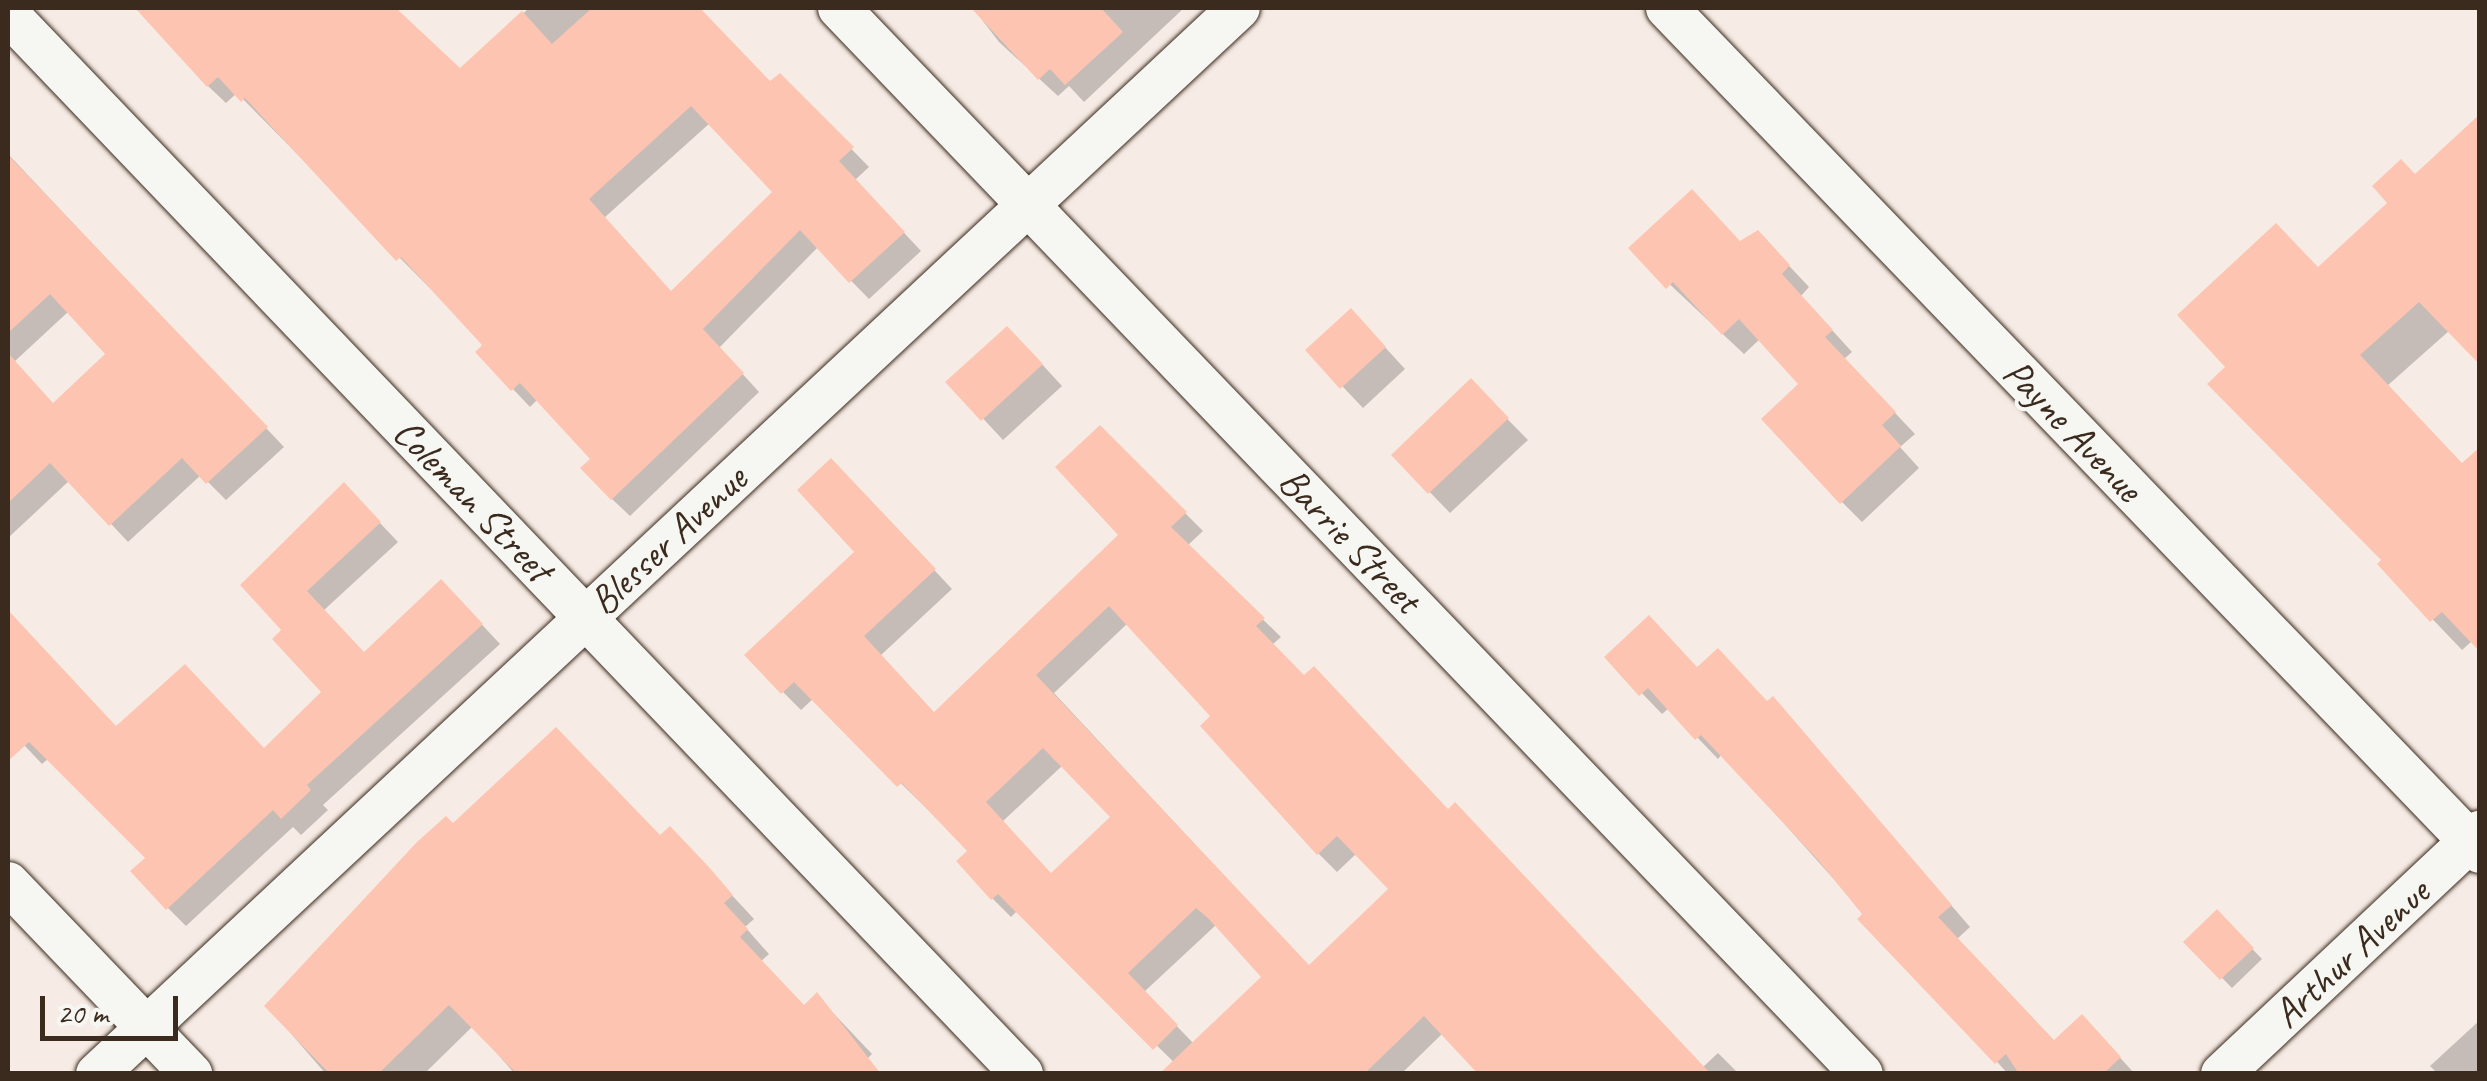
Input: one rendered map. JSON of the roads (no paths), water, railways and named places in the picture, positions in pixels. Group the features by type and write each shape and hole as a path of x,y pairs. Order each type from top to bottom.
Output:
{"street":[{"name":"Barrie Street","path":"839,8 1862,1074"},
{"name":"Blesser Avenue","path":"97,1074 1239,8"},
{"name":"Payne Avenue","path":"1667,8 2476,842"},
{"name":"Coleman Street","path":"8,14 1022,1074"},
{"name":"Arthur Avenue","path":"2222,1074 2476,842"},
{"path":"8,883 191,1074"}]}
